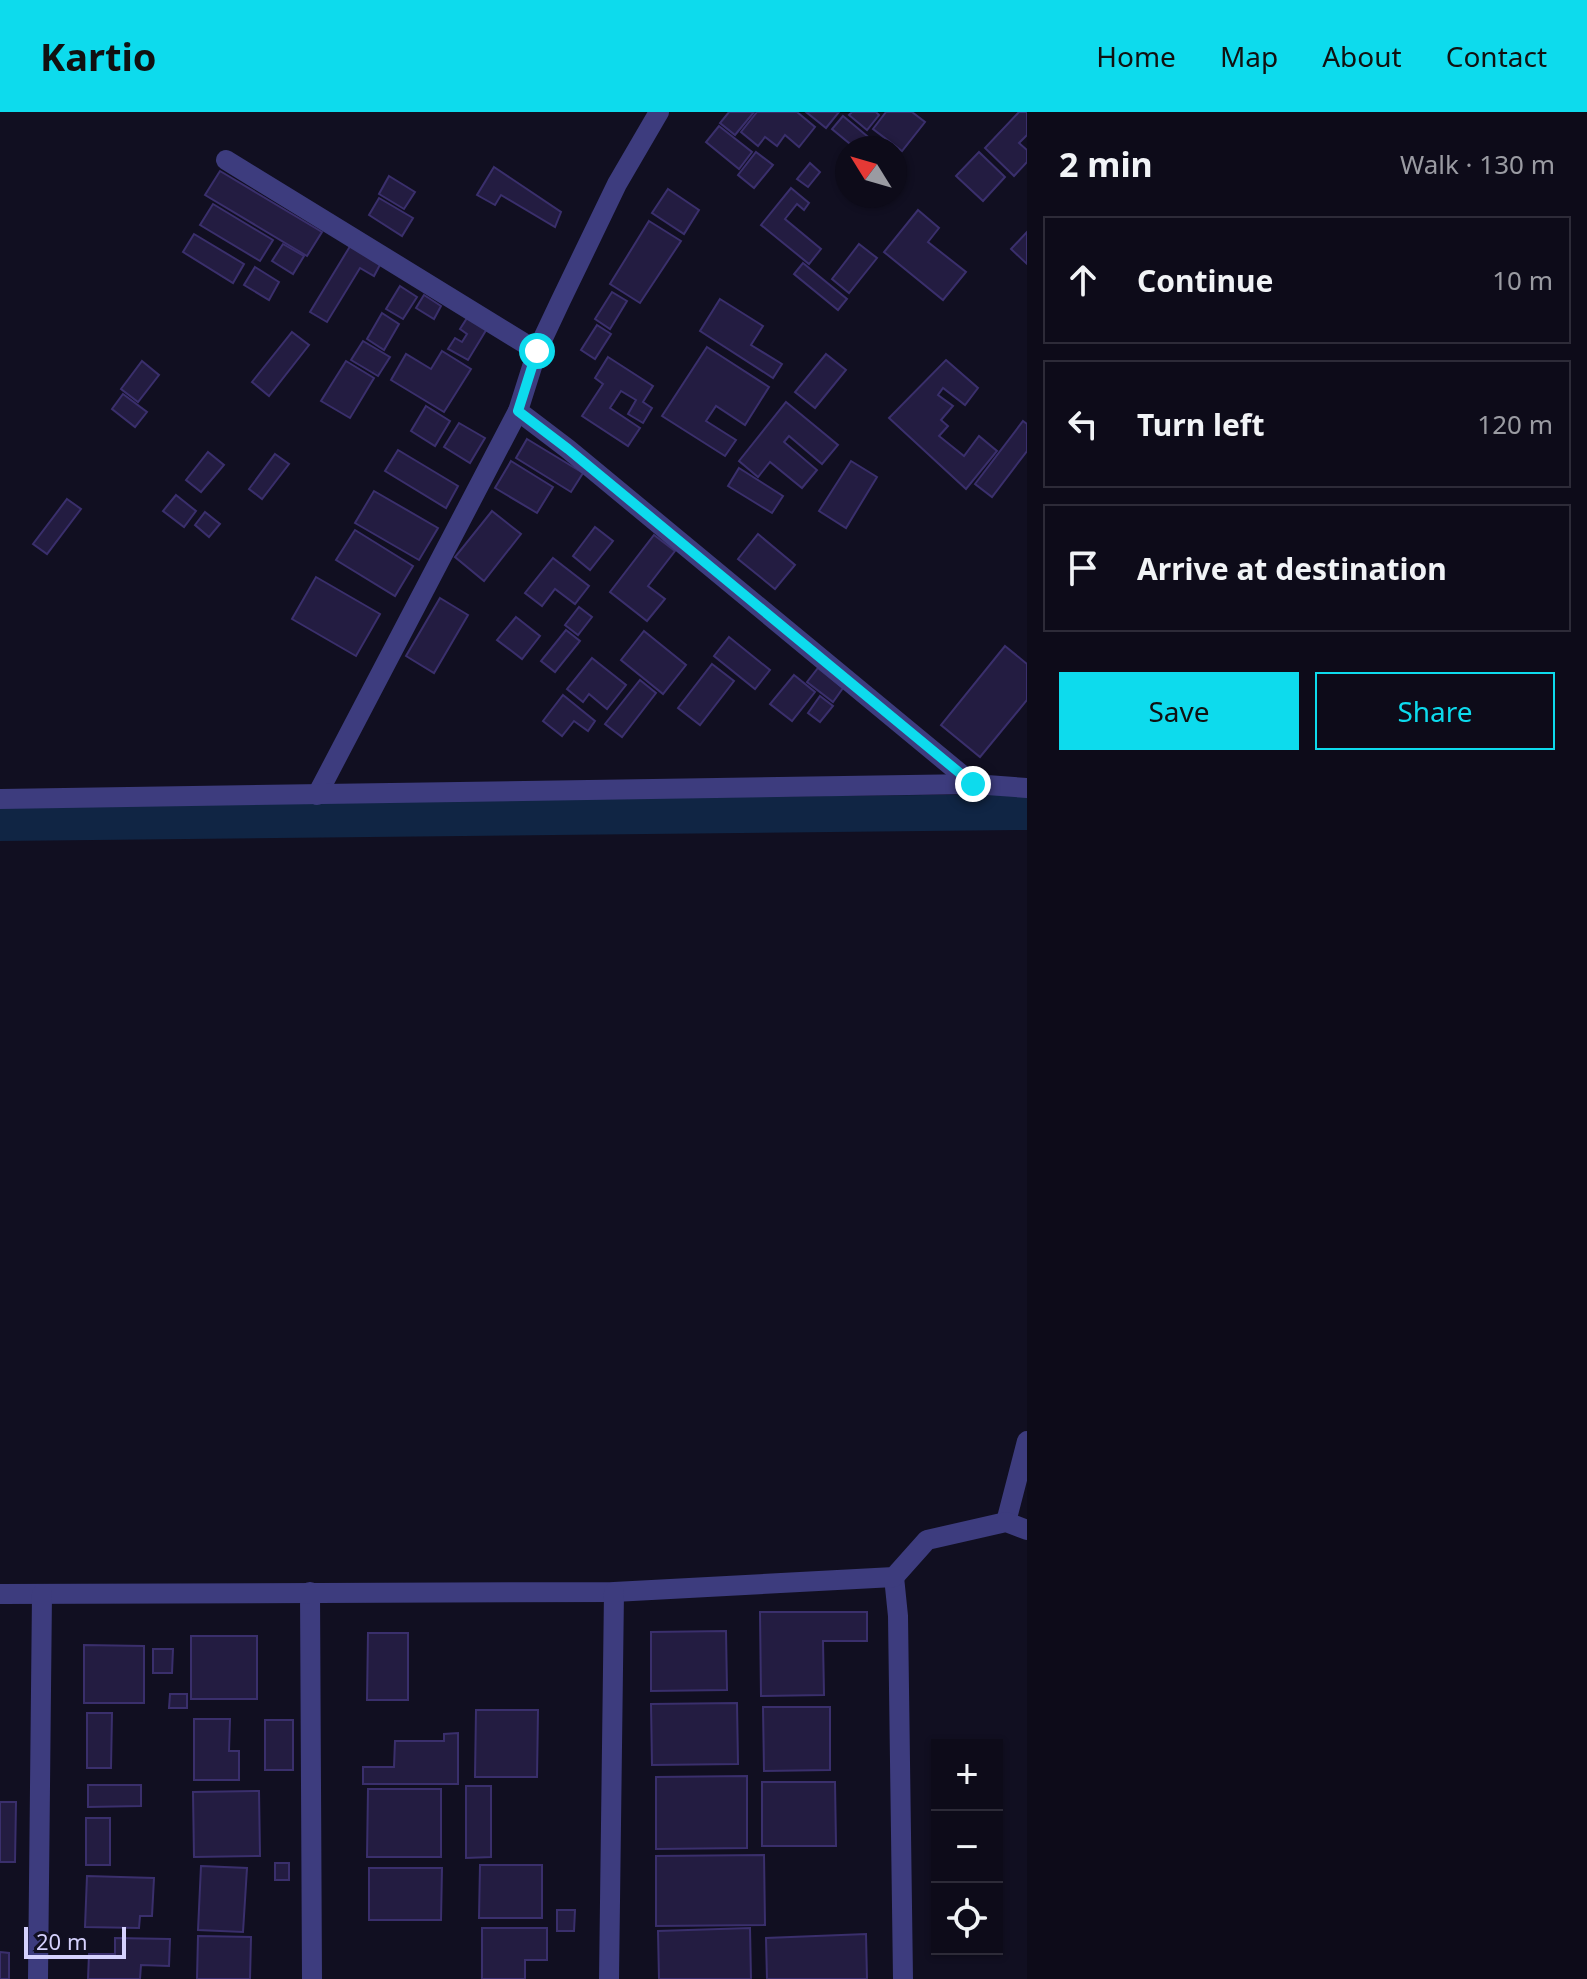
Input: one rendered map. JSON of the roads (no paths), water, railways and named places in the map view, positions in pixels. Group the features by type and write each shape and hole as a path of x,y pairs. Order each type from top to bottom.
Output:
{"street":[{"path":"317,795 518,411 537,351 617,184 659,112"},
{"path":"226,160 537,351"},
{"path":"518,411 973,784"},
{"path":"0,799 973,784 1027,788"},
{"path":"1006,1522 1027,1441"},
{"path":"0,1594 614,1592 894,1577 927,1540 1006,1522 1027,1530"},
{"path":"894,1577 898,1616 903,1979"},
{"path":"310,1592 312,1979"},
{"path":"609,1979 614,1592"},
{"path":"38,1979 42,1594"}],"waterway":[{"path":"0,823 1027,812"}]}
